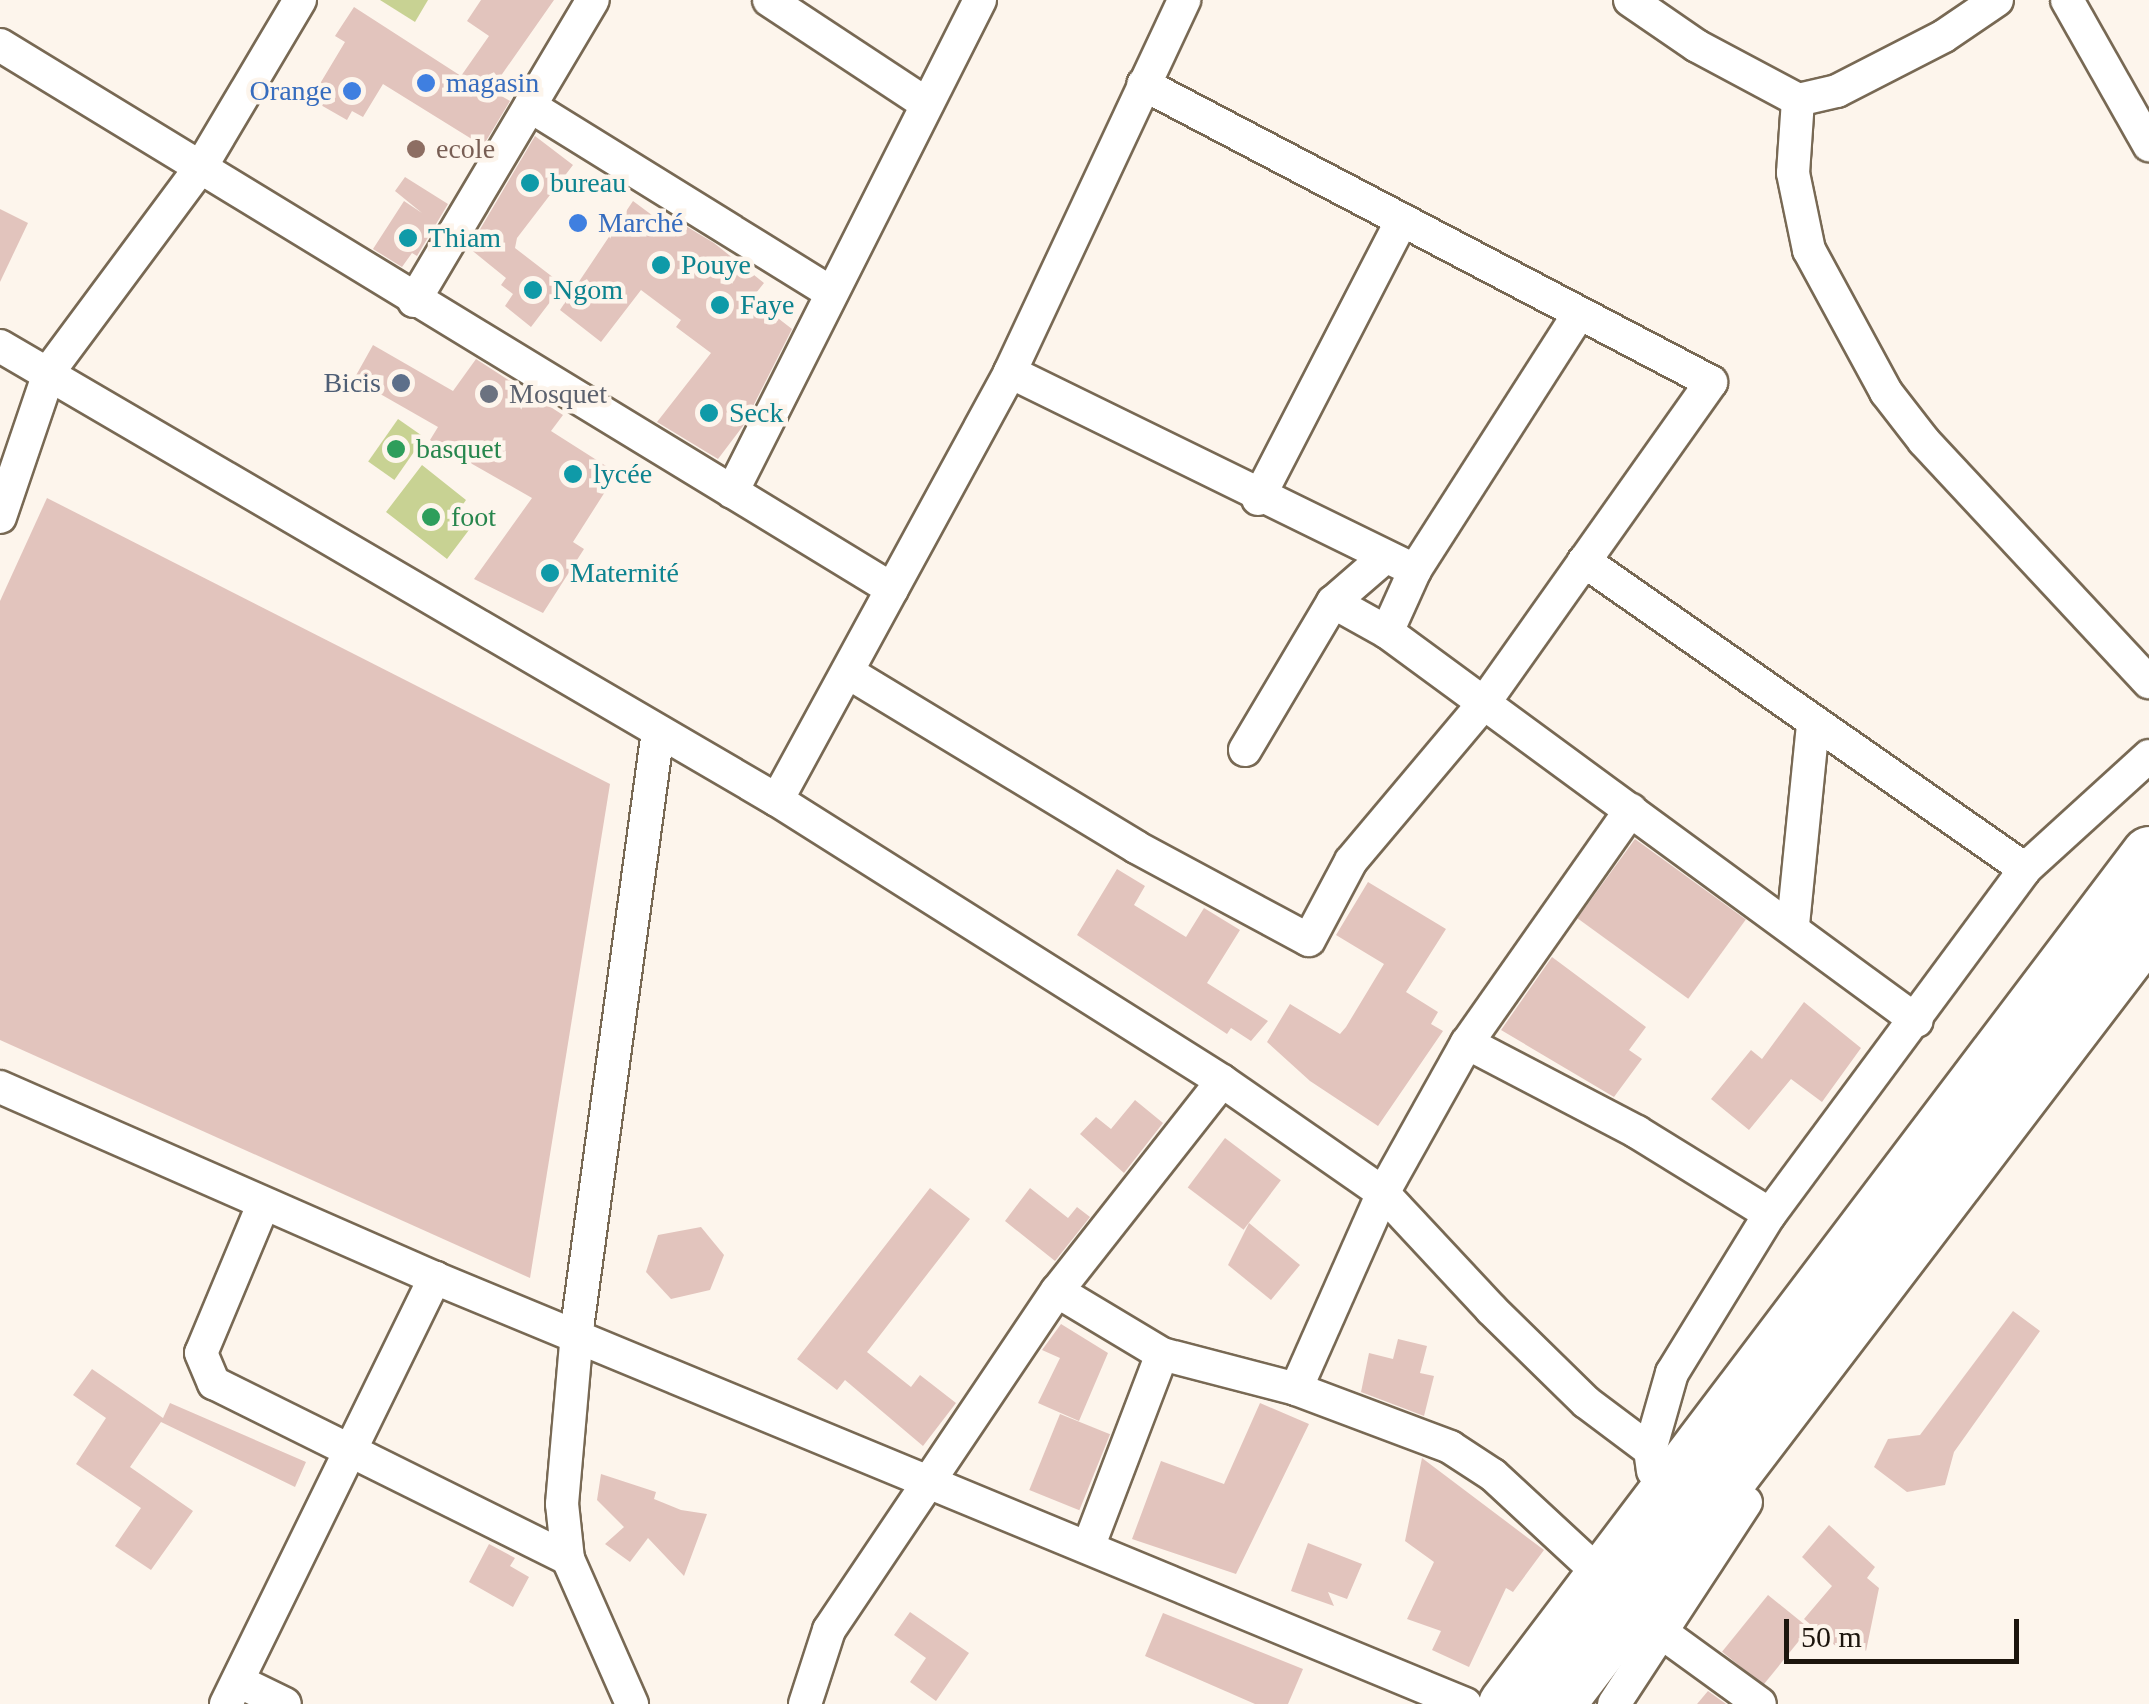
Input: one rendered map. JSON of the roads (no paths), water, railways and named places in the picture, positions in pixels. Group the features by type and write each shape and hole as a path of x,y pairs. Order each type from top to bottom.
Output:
{"highway":[{"path":"1506,1704 2149,854"},
{"path":"1556,1704 2149,926"}],"street":[{"path":"0,517 50,370 202,166 300,0"},
{"path":"414,301 594,0"},
{"path":"768,0 927,104"},
{"path":"732,492 980,0"},
{"path":"1630,0 1697,46 1798,100 1837,91 1944,36 1997,0"},
{"path":"2067,0 2149,145"},
{"path":"777,800 1010,372 1143,84 1170,5"},
{"path":"0,44 414,301 892,588"},
{"path":"849,673 1299,940 1315,933 1351,861 1484,703 1711,382 1143,84"},
{"path":"1798,100 1793,173 1809,250 1886,392 2149,682"},
{"path":"530,106 830,292"},
{"path":"1258,498 1402,220"},
{"path":"1245,750 1333,602 1400,563 1580,314"},
{"path":"0,346 50,370 777,800 1222,1081 1384,1193 1491,1309 1586,1402 1650,1450"},
{"path":"1010,372 1258,498 1400,563"},
{"path":"1584,562 1812,726 2025,870"},
{"path":"1387,632 1400,563"},
{"path":"1333,602 1387,632 1793,924 1917,1021"},
{"path":"1793,924 1812,726"},
{"path":"622,1698 568,1559 562,1504 576,1337 658,731"},
{"path":"1658,1505 1650,1450 1672,1373 1770,1214 1917,1021 2025,870 2149,756"},
{"path":"1296,1389 1384,1193 1468,1044 1630,810"},
{"path":"1468,1044 1636,1132 1770,1214"},
{"path":"804,1704 829,1630 1057,1292 1222,1081"},
{"path":"0,1087 262,1204 576,1337 932,1481 1007,1517 1089,1545 1466,1704"},
{"path":"262,1204 201,1353 204,1368 214,1383 568,1559"},
{"path":"286,1704 232,1692 436,1278"},
{"path":"1057,1292 1162,1354 1296,1389 1450,1447 1493,1475 1602,1576"},
{"path":"1089,1545 1162,1354"},
{"path":"1614,1704 1746,1502"},
{"path":"1661,1632 1760,1704"}],"place":[{"name":"magasin","path":"426,83"},
{"name":"Orange","path":"352,91"},
{"name":"ecole","path":"416,149"},
{"name":"bureau","path":"530,183"},
{"name":"Marché","path":"578,223"},
{"name":"Thiam","path":"408,238"},
{"name":"Pouye","path":"661,265"},
{"name":"Ngom","path":"533,290"},
{"name":"Faye","path":"720,305"},
{"name":"Bicis","path":"401,383"},
{"name":"Mosquet","path":"489,394"},
{"name":"Seck","path":"709,413"},
{"name":"basquet","path":"396,449"},
{"name":"lycée","path":"573,474"},
{"name":"foot","path":"431,517"},
{"name":"Maternité","path":"550,573"}]}
